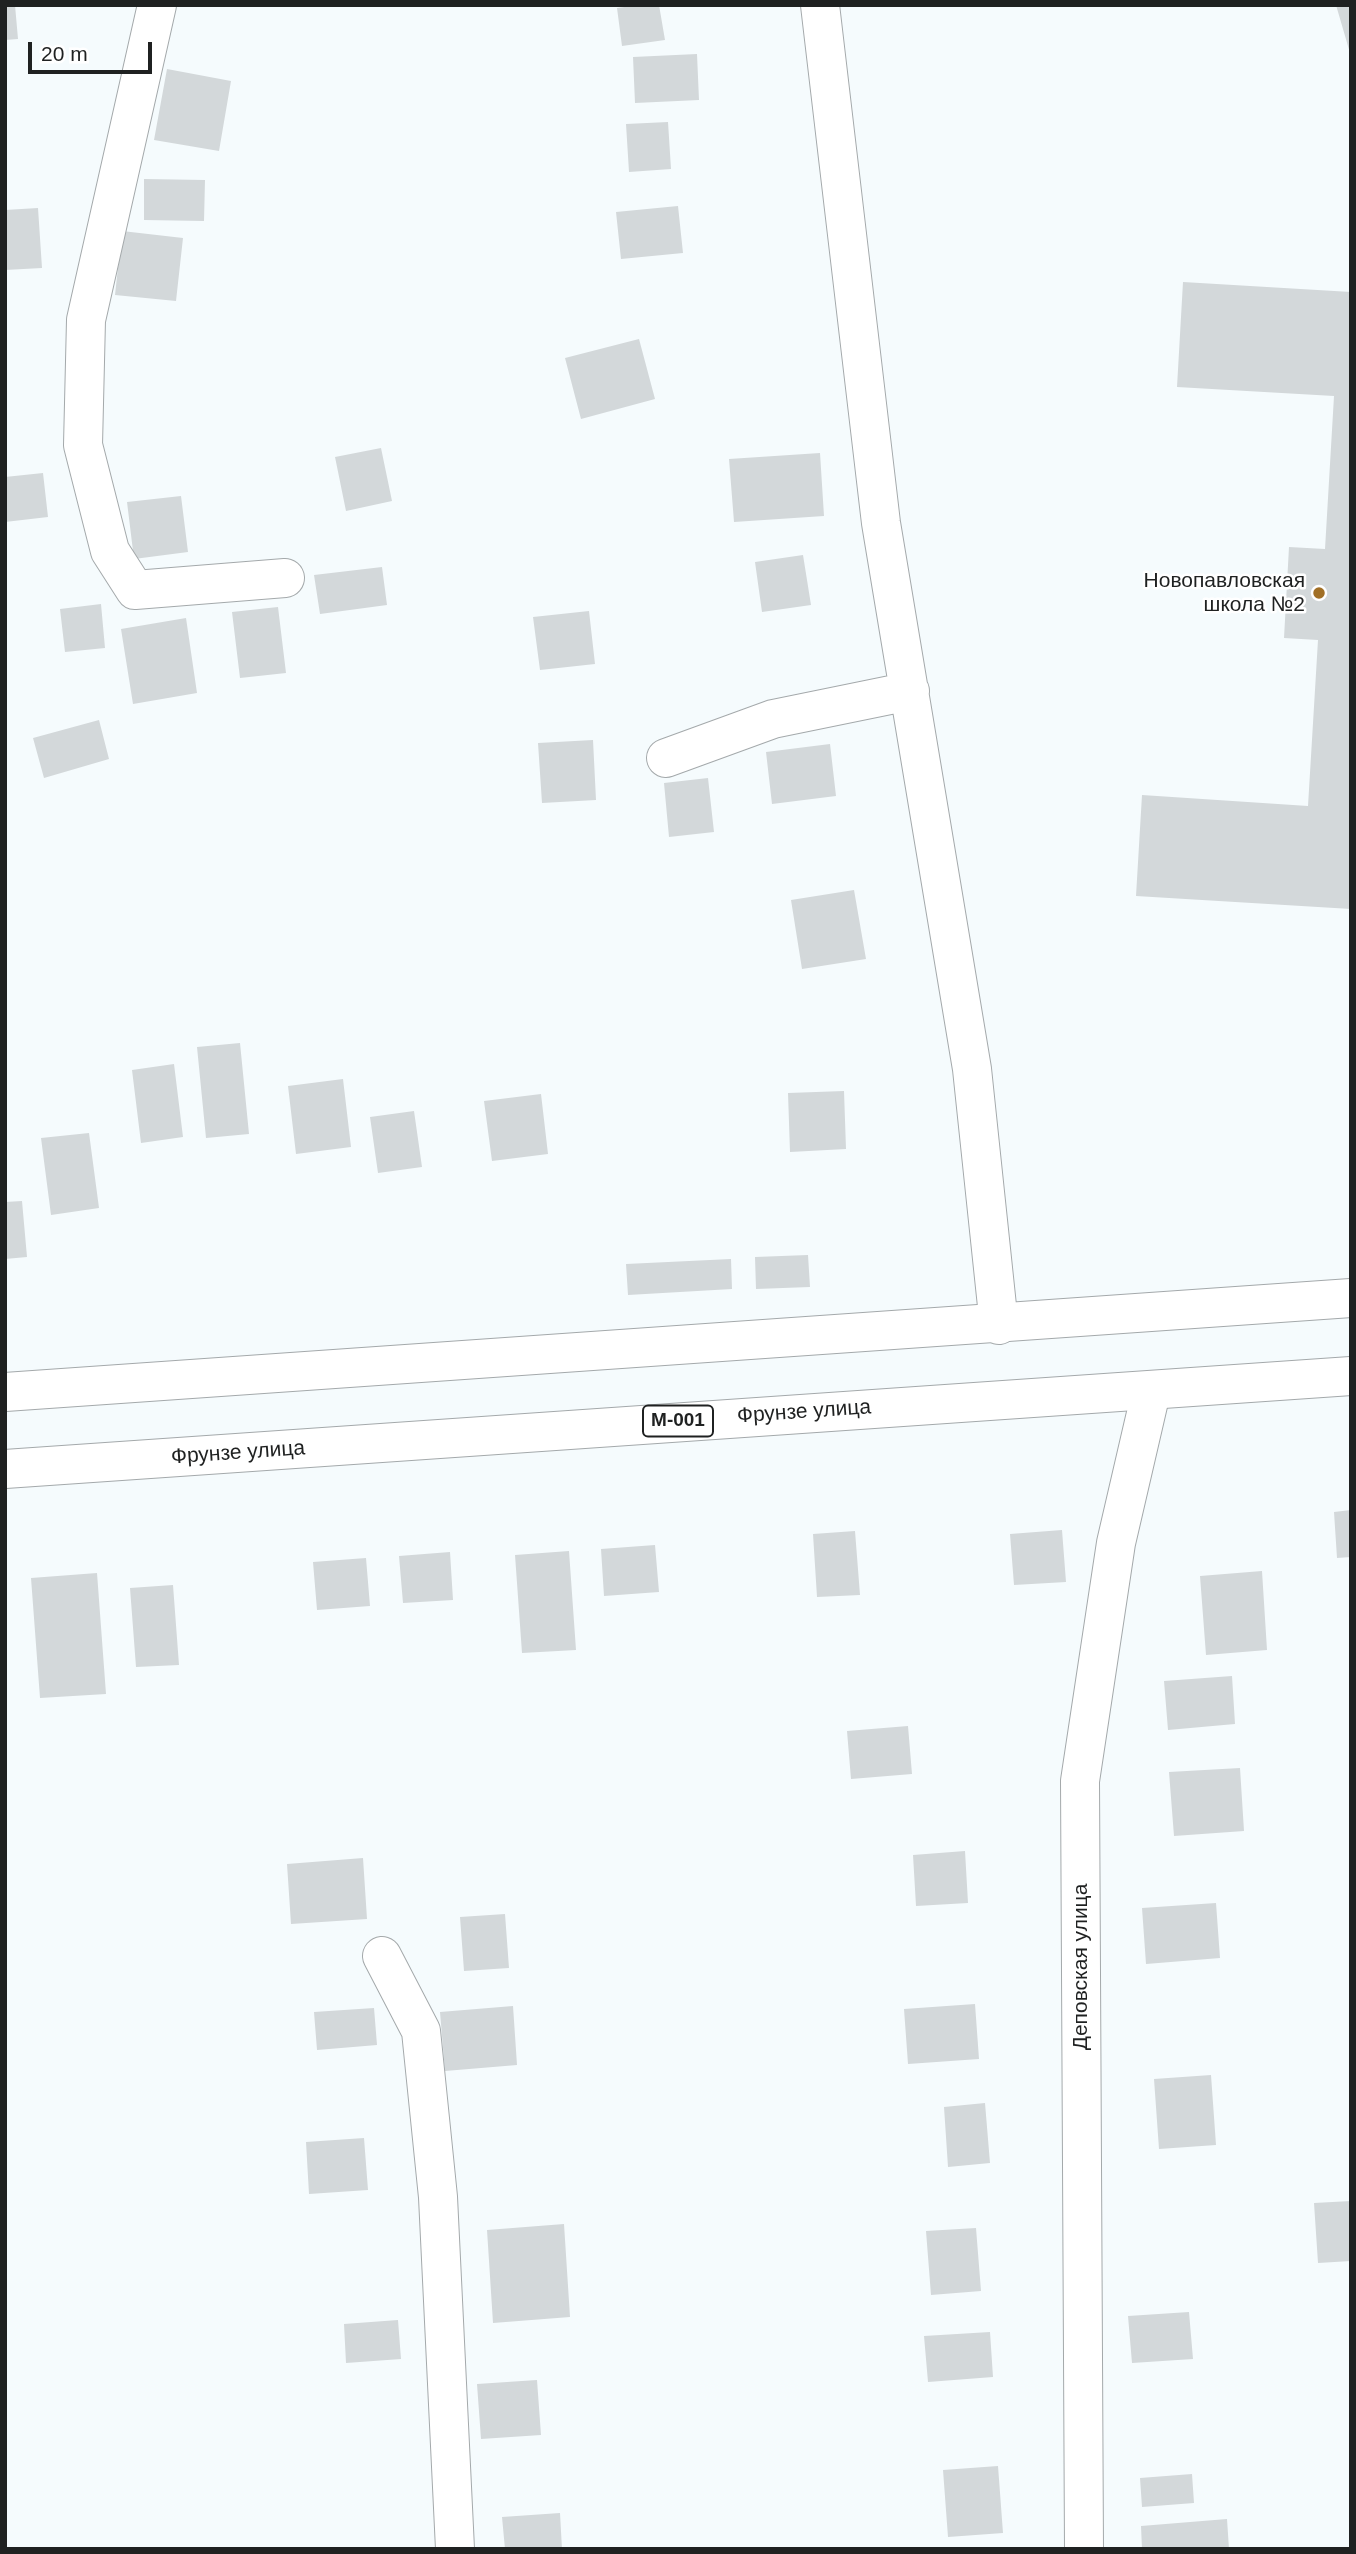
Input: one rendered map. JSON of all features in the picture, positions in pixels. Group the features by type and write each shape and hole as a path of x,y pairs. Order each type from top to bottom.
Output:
{"street":[{"path":"157,5 86,320 83,445 110,551 135,590 285,578"},
{"path":"820,5 881,523 972,1069 999,1325"},
{"path":"666,758 773,719 910,691"},
{"path":"5,1392 999,1325 1351,1298"},
{"name":"Фрунзе улица","path":"5,1469 998,1398 1151,1392 1351,1376"},
{"name":"Деповская улица","path":"1084,2549 1080,1781 1116,1543 1151,1392"},
{"path":"382,1956 421,2031 438,2197 455,2549"}],"building":[{"path":"5,5 15,5 18,39 5,40"},
{"path":"659,5 665,40 622,46 617,8"},
{"path":"1336,5 1351,5 1351,53 1350,53"},
{"path":"697,54 699,100 635,103 633,57"},
{"path":"167,69 231,81 219,151 154,140"},
{"path":"668,122 671,169 629,172 626,124"},
{"path":"144,179 205,180 204,221 144,220"},
{"path":"678,206 683,253 621,259 616,212"},
{"path":"38,208 42,268 5,270 5,210"},
{"path":"122,231 183,238 176,301 115,295"},
{"name":"Новопавловская школа №2","path":"1183,282 1351,292 1351,909 1136,896 1142,795 1308,806 1318,640 1284,638 1289,547 1325,549 1334,396 1177,387"},
{"path":"639,339 655,399 581,419 565,358"},
{"path":"381,448 392,501 346,511 335,457"},
{"path":"820,453 824,516 734,522 729,459"},
{"path":"43,473 48,517 5,522 5,477"},
{"path":"181,496 188,552 134,559 127,502"},
{"path":"803,555 811,605 762,612 755,562"},
{"path":"382,567 387,605 320,614 314,575"},
{"path":"101,604 105,648 65,652 60,609"},
{"path":"278,607 286,673 240,678 232,612"},
{"path":"589,611 595,664 540,670 533,617"},
{"path":"186,618 197,693 133,704 121,629"},
{"path":"99,720 109,759 44,778 33,738"},
{"path":"593,740 596,800 542,803 538,743"},
{"path":"830,744 836,796 772,804 766,752"},
{"path":"708,778 714,832 669,837 664,783"},
{"path":"854,890 866,959 802,969 791,900"},
{"path":"240,1043 249,1134 206,1138 197,1047"},
{"path":"174,1064 183,1137 141,1143 132,1070"},
{"path":"343,1079 351,1147 296,1154 288,1086"},
{"path":"844,1091 846,1149 790,1152 788,1093"},
{"path":"541,1094 548,1154 492,1161 484,1101"},
{"path":"414,1111 422,1167 378,1173 370,1117"},
{"path":"89,1133 99,1208 51,1215 41,1138"},
{"path":"22,1201 27,1257 5,1259 5,1202"},
{"path":"808,1255 810,1287 756,1289 755,1257"},
{"path":"731,1259 732,1289 628,1295 626,1264"},
{"path":"1351,1510 1351,1557 1337,1558 1334,1512"},
{"path":"1062,1530 1066,1582 1014,1585 1010,1534"},
{"path":"855,1531 860,1595 817,1597 813,1534"},
{"path":"655,1545 659,1592 604,1596 601,1549"},
{"path":"569,1551 576,1650 522,1653 515,1555"},
{"path":"450,1552 453,1600 403,1603 399,1556"},
{"path":"366,1558 370,1606 317,1610 313,1562"},
{"path":"1262,1571 1267,1650 1206,1655 1200,1576"},
{"path":"97,1573 106,1694 40,1698 31,1578"},
{"path":"173,1585 179,1665 136,1667 130,1588"},
{"path":"1232,1676 1235,1724 1168,1730 1164,1681"},
{"path":"908,1726 912,1774 851,1779 847,1731"},
{"path":"1240,1768 1244,1831 1174,1836 1169,1772"},
{"path":"965,1851 968,1903 916,1906 913,1855"},
{"path":"363,1858 367,1919 291,1924 287,1864"},
{"path":"1216,1903 1220,1958 1146,1964 1142,1908"},
{"path":"505,1914 509,1968 464,1971 460,1917"},
{"path":"975,2004 979,2059 908,2064 904,2009"},
{"path":"513,2006 517,2065 445,2071 440,2012"},
{"path":"374,2008 377,2045 317,2050 314,2012"},
{"path":"1211,2075 1216,2145 1159,2149 1154,2079"},
{"path":"985,2103 990,2163 948,2167 944,2107"},
{"path":"364,2138 368,2190 309,2194 306,2142"},
{"path":"1351,2201 1351,2261 1318,2263 1314,2203"},
{"path":"564,2224 570,2317 493,2323 487,2230"},
{"path":"976,2228 981,2291 931,2295 926,2231"},
{"path":"1189,2312 1193,2359 1132,2363 1128,2316"},
{"path":"398,2320 401,2359 346,2363 344,2324"},
{"path":"990,2332 993,2377 928,2382 924,2336"},
{"path":"537,2380 541,2435 481,2439 477,2384"},
{"path":"998,2466 1003,2533 948,2537 943,2470"},
{"path":"1192,2474 1194,2503 1142,2507 1140,2478"},
{"path":"560,2513 562,2549 505,2549 502,2517"},
{"path":"1227,2519 1229,2549 1142,2549 1141,2526"}],"place":[{"name":"Новопавловская школа №2","path":"1319,593"}]}
